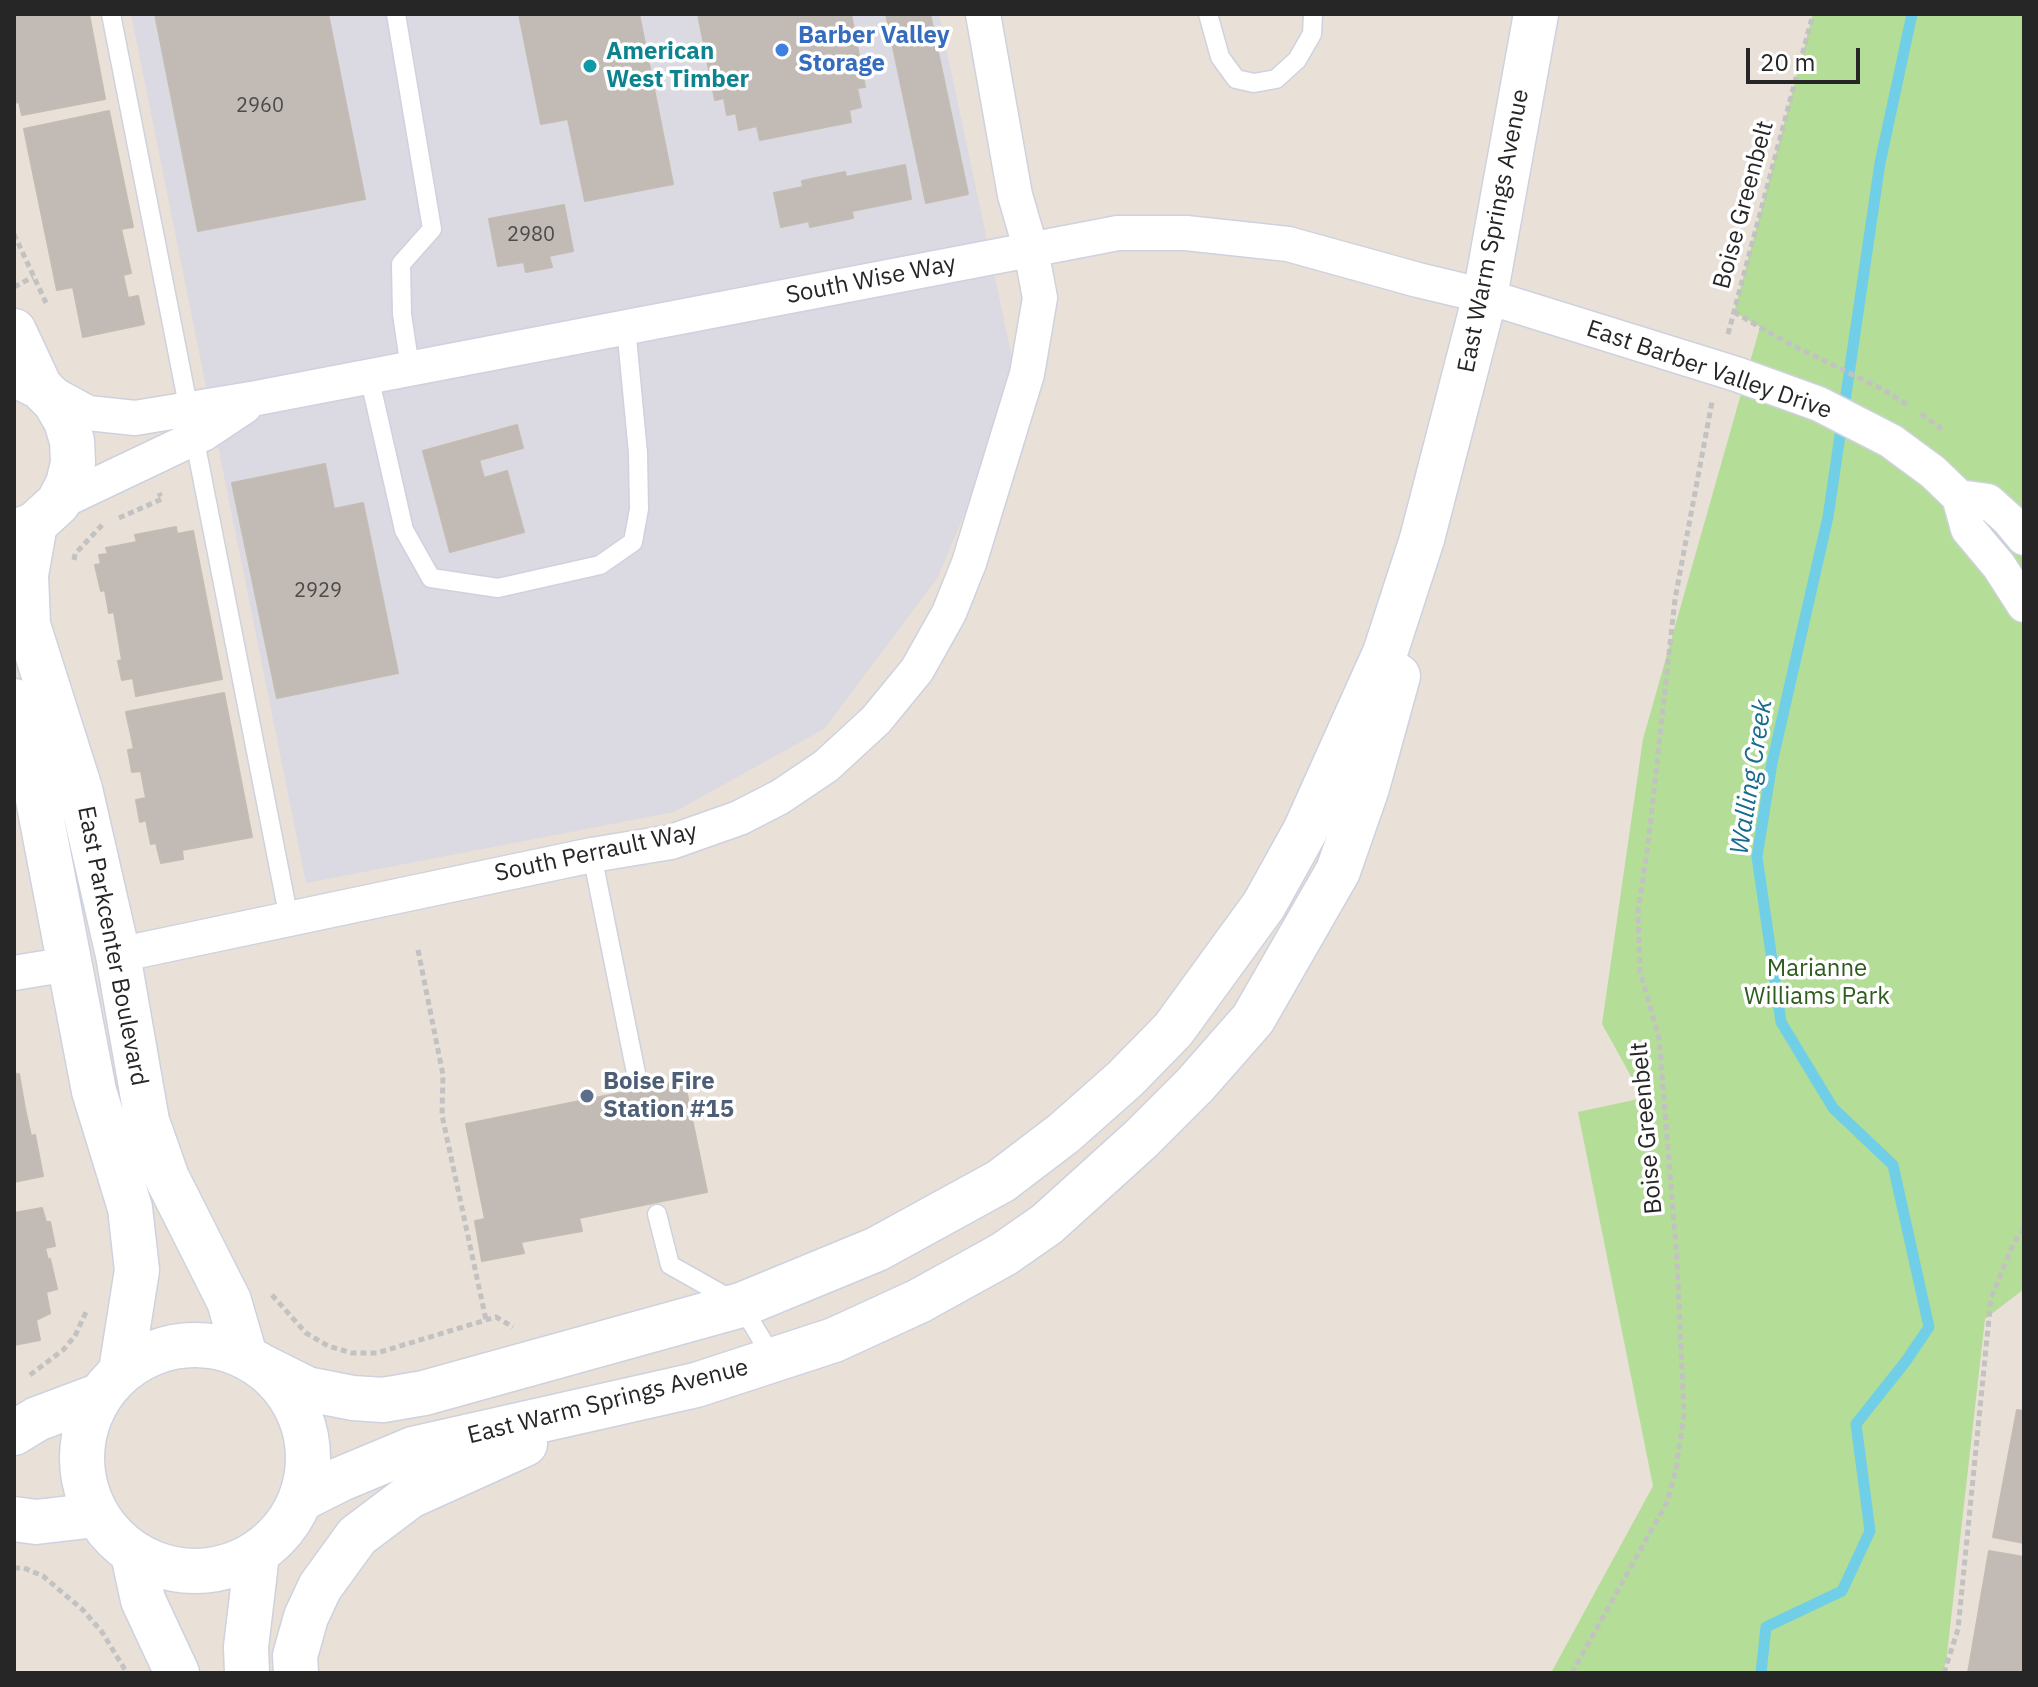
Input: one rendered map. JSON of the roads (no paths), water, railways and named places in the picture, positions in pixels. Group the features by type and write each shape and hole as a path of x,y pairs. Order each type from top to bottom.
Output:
{"street":[{"name":"South Perrault Way","path":"118,955 592,855 671,842 739,818 780,797 826,766 876,720 917,670 949,613 969,563 1027,374 1040,298 1031,250 1015,195 983,14"},
{"name":"East Warm Springs Avenue","path":"254,1361 307,1389 383,1400 424,1393 741,1305 877,1249 1001,1181 1064,1133 1125,1079 1173,1030 1264,905 1305,831 1385,653 1422,539 1485,296 1536,14"},
{"name":"South Wise Way","path":"36,520 191,424 257,398 1118,233 1186,233 1288,244 1485,296"},
{"name":"East Barber Valley Drive","path":"1485,296 1736,374 1819,404 1891,441 1933,472 1959,497 1968,529 1999,566 2024,605"},
{"path":"27,381 34,325"},
{"name":"South Wise Way","path":"27,381 88,413 191,424"},
{"name":"East Parkcenter Boulevard","path":"27,381 61,412 72,441 73,463 68,484 36,520 26,575 28,625 80,789 118,955 147,1121 167,1178 229,1301 254,1361"},
{"name":"East Barber Valley Drive","path":"1959,497 1988,501 2024,538"},
{"name":"East Warm Springs Avenue","path":"303,1498 413,1449 696,1385 834,1340 919,1301 1004,1254 1047,1224 1141,1139 1195,1085 1253,1019 1338,871 1362,802 1405,650 1422,539"},
{"name":"East Parkcenter Boulevard","path":"14,701 36,789 94,1091 130,1208 137,1270 111,1383"},
{"path":"14,973 69,964"},
{"path":"14,1433 111,1383 149,1354 181,1345 214,1346 254,1361 289,1393 305,1426 310,1463 303,1498 285,1530 257,1554 227,1568 195,1573 163,1568 133,1554 112,1536 96,1515 85,1485 81,1454 87,1423 111,1383"},
{"path":"296,1673 295,1656 306,1617 320,1587 357,1536 410,1496 611,1405"},
{"path":"14,1519 36,1522 96,1515"},
{"path":"133,1554 143,1600 177,1673"},
{"path":"247,1673 246,1647 257,1554"}],"lane":[{"path":"111,14 289,919"},
{"path":"396,14 432,229 401,264 402,314 410,368"},
{"path":"1208,14 1220,57 1236,79 1254,83 1276,79 1297,60 1312,34 1313,14"},
{"path":"369,376 404,530 431,578 498,588 600,565 633,542 639,509 638,453 626,327"},
{"path":"592,855 636,1073"},
{"path":"657,1214 670,1265 741,1305 774,1360"}],"waterway":[{"name":"Walling Creek","path":"1761,1673 1766,1627 1842,1591 1870,1531 1856,1424 1929,1327 1893,1165 1833,1108 1781,1022 1757,857 1772,763 1828,517 1880,163 1912,14"}],"place":[{"name":"Barber Valley Storage","path":"782,50"},
{"name":"American West Timber","path":"590,66"},
{"name":"Boise Fire Station #15","path":"587,1096"}],"park label":[{"name":"Marianne Williams Park","path":"1817,983"}]}
